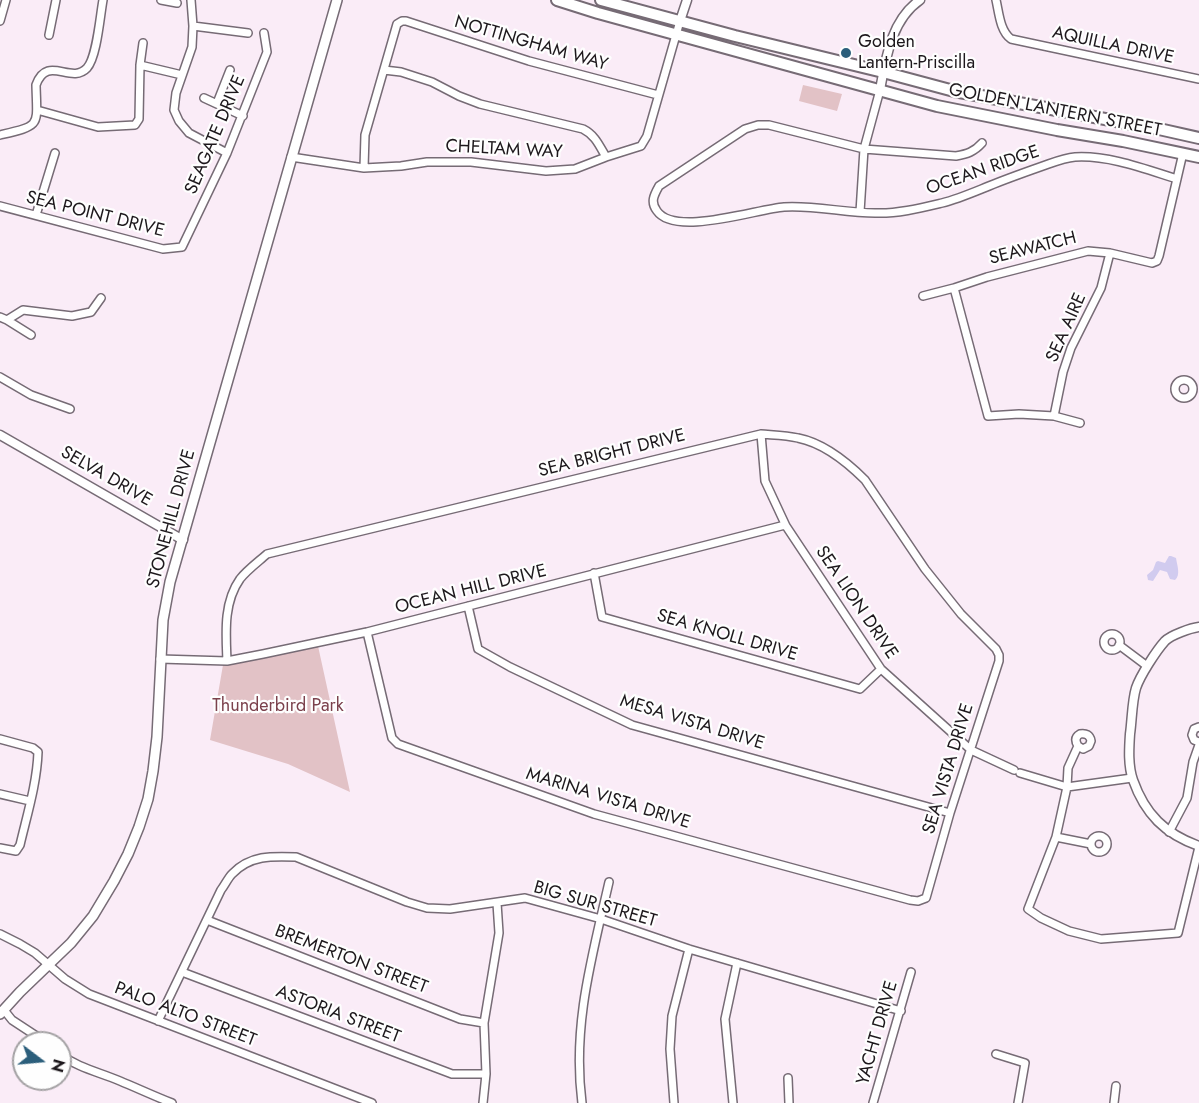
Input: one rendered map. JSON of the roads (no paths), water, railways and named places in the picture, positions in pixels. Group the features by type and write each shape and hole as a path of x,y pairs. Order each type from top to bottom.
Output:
{"main road":[{"name":"STONEHILL DRIVE","path":"2,1012 71,943 98,908 128,854 139,827 148,799 153,771 164,612 170,582 337,0"},
{"name":"GOLDEN LANTERN STREET","path":"557,0 958,110 1199,157"},
{"name":"GOLDEN LANTERN STREET","path":"601,0 966,94 1199,138"}],"street":[{"path":"0,21 6,0"},
{"path":"49,34 56,0"},
{"path":"0,135 32,126 36,120 37,111 36,83 44,73 52,70 79,74 85,70 93,55 103,0"},
{"path":"161,0 177,3"},
{"path":"190,0 193,26 192,47 176,93 174,110 179,121 189,133 227,153"},
{"path":"658,95 687,0"},
{"path":"860,212 864,149 888,49 898,25 912,5 920,0"},
{"name":"AQUILLA DRIVE","path":"996,0 1003,29 1006,36 1011,39 1199,79"},
{"name":"NOTTINGHAM WAY","path":"384,70 397,24 406,21 529,61 658,95"},
{"path":"193,26 248,33"},
{"name":"SEAGATE DRIVE","path":"182,247 243,116 267,52 264,33"},
{"path":"37,111 98,127 135,125 139,119 140,65 143,43"},
{"path":"140,65 182,75"},
{"path":"217,103 230,70"},
{"path":"364,168 365,135 384,70 400,72 432,82 480,104 583,129 595,138 606,157"},
{"name":"CHELTAM WAY","path":"291,157 364,168 427,162 471,162 546,171 575,169 640,146 647,135 658,95"},
{"path":"204,98 243,116"},
{"name":"OCEAN RIDGE","path":"864,149 769,125 758,125 745,129 659,186 652,201 661,216 670,220 700,222 786,207 874,213 895,212 944,203 1069,158 1087,157 1128,163 1177,179"},
{"path":"864,149 956,156 968,154 982,143"},
{"path":"36,215 55,153"},
{"path":"1177,179 1184,153"},
{"name":"SEAWATCH","path":"923,296 1088,251 1110,253 1152,263 1157,261 1177,179"},
{"name":"SEA POINT DRIVE","path":"0,206 163,249 182,247"},
{"name":"SEA AIRE","path":"1054,416 1063,372 1071,348 1101,288 1110,253"},
{"path":"954,288 988,416 1019,414 1054,416 1080,423"},
{"path":"4,319 22,310 72,316 91,312 101,298"},
{"path":"4,319 32,335"},
{"path":"0,377 31,395 70,409"},
{"name":"SEA LION DRIVE","path":"761,434 765,481 785,525 881,669 971,750 1017,772 1067,787 1132,778"},
{"name":"SEA BRIGHT DRIVE","path":"227,661 225,623 231,598 240,579 267,554 761,434 801,438 816,444 853,468 865,480 925,569 961,614 996,649"},
{"name":"SELVA DRIVE","path":"0,435 183,540"},
{"name":"OCEAN HILL DRIVE","path":"160,658 227,661 367,632 785,525"},
{"name":"SEA KNOLL DRIVE","path":"594,573 602,617 860,689 881,669"},
{"name":"MESA VISTA DRIVE","path":"468,606 478,649 510,667 632,725 950,813"},
{"path":"1078,746 1068,768 1067,787 1056,837 1028,909 1069,931 1101,939 1178,933 1199,846 1169,832 1145,807 1132,778 1129,750 1136,688 1147,666 1166,639 1199,627"},
{"name":"MARINA VISTA DRIVE","path":"367,632 392,738 398,744 594,814 910,900 918,901 926,898"},
{"path":"1119,645 1147,666"},
{"name":"SEA VISTA DRIVE","path":"926,898 950,813 999,661 996,649"},
{"path":"1169,832 1187,798 1193,762 1199,743 1192,735 1194,729 1199,727"},
{"path":"0,739 33,748 38,752 38,762 20,845 16,851 0,848"},
{"path":"0,794 30,801"},
{"path":"1056,837 1091,844"},
{"name":"BIG SUR STREET","path":"207,920 221,890 232,874 246,864 263,857 296,857 427,908 450,909 525,898 901,1011"},
{"path":"582,1103 579,1057 582,1008 609,882"},
{"path":"483,1103 486,1074 484,1023 499,933 497,903"},
{"path":"158,1021 207,920"},
{"name":"BREMERTON STREET","path":"207,920 460,1018 484,1023"},
{"name":"PALO ALTO STREET","path":"0,934 35,953 65,979 89,994 372,1103"},
{"path":"674,1103 670,1049 672,1016 689,949"},
{"path":"733,1103 725,1020 737,963"},
{"name":"ASTORIA STREET","path":"182,972 452,1074 486,1074"},
{"name":"YACHT DRIVE","path":"873,1103 911,972"},
{"path":"2,1012 29,1031"},
{"path":"996,1054 1025,1063 1018,1103"},
{"path":"72,1062 172,1103"},
{"path":"788,1078 789,1103"},
{"path":"1114,1103 1116,1086"}],"place":[{"name":"Golden Lantern-Priscilla","path":"846,53"}],"park label":[{"name":"Thunderbird Park","path":"278,707"}]}
